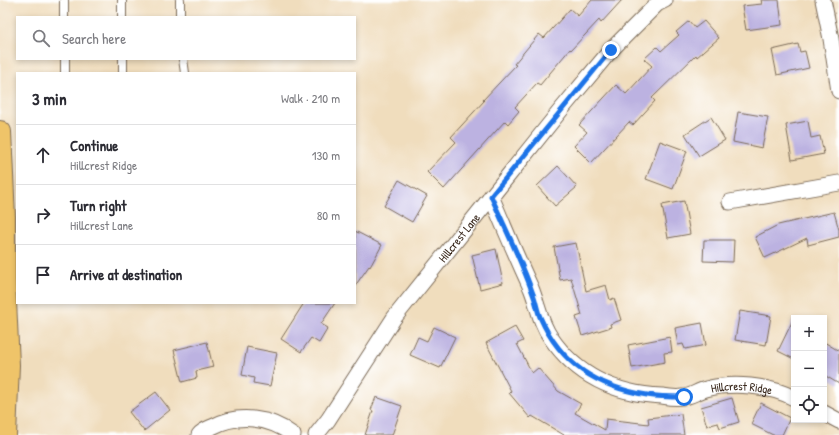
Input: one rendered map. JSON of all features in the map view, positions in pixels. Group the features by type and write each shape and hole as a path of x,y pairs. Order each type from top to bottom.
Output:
{"main road":[{"path":"0,132 4,217 3,309 8,386 5,435"}],"street":[{"name":"Hillcrest Lane","path":"316,435 328,420 394,318 491,196 611,50 657,4 665,0"},
{"path":"823,0 839,91"},
{"path":"730,202 839,184"},
{"name":"Hillcrest Ridge","path":"491,196 550,337 565,356 583,372 603,384 649,396 684,397 706,389 729,385 753,386 791,396"},
{"path":"827,414 839,420"},
{"path":"199,435 221,422 245,418 268,421 293,435"}],"lane":[{"path":"64,0 64,16"},
{"path":"122,0 122,16"},
{"path":"180,0 180,16"},
{"path":"65,60 66,72"},
{"path":"123,60 123,72"},
{"path":"184,60 185,72"}],"building":[{"path":"592,0 622,0 601,23 599,20 571,50 570,49 540,85 537,83 515,107 519,111 508,124 505,121 444,189 427,172 456,142 451,137 516,65 514,64 539,34 544,38 570,9 578,16"},
{"path":"761,0 779,0 782,25 746,30 742,6 762,4"},
{"path":"689,21 695,28 704,21 719,38 697,57 696,55 652,98 655,101 633,125 629,122 591,163 574,146 587,132 579,125 616,85 626,94 652,66 644,59 657,47 661,51 679,35 676,32"},
{"path":"798,44 800,52 805,51 809,68 777,75 772,50"},
{"path":"738,112 768,117 762,148 733,142"},
{"path":"711,117 725,140 699,156 685,134"},
{"path":"808,121 811,138 820,136 824,154 792,160 786,125"},
{"path":"660,141 687,151 673,189 646,179"},
{"path":"558,166 577,187 555,206 537,186"},
{"path":"399,180 427,196 412,222 384,206"},
{"path":"684,201 690,234 668,238 662,205"},
{"path":"834,212 839,230 839,237 808,245 807,238 765,258 755,237 778,225"},
{"path":"356,232 382,245 370,267 369,266 356,285"},
{"path":"704,240 734,240 733,262 703,261"},
{"path":"576,243 586,291 606,285 610,300 614,298 621,320 610,324 611,327 582,336 576,317 582,315 571,278 560,280 554,247"},
{"path":"496,249 503,283 480,289 472,255"},
{"path":"303,304 334,304 321,324 328,328 319,343 311,338 301,352 281,339"},
{"path":"740,311 771,316 766,345 735,340"},
{"path":"702,323 706,345 685,349 683,344 678,345 675,328"},
{"path":"791,324 791,358 778,351"},
{"path":"434,327 455,337 440,368 410,355 418,337 427,341"},
{"path":"515,327 523,341 517,344 532,373 538,368 558,391 581,404 575,413 605,430 606,419 649,424 648,418 681,414 684,435 564,435 532,416 530,418 509,393 511,391 486,343"},
{"path":"670,337 672,352 664,353 665,362 632,368 628,345"},
{"path":"207,342 213,367 196,371 197,378 182,382 174,350"},
{"path":"827,344 839,351 839,384 827,377"},
{"path":"247,347 277,353 270,386 253,383 254,378 242,375"},
{"path":"156,392 170,410 144,431 129,412"},
{"path":"376,397 402,406 392,435 365,435"},
{"path":"732,398 739,422 720,428 718,423 707,426 701,407"},
{"path":"761,403 790,418 782,435 773,435 751,424"}],"route":[{"path":"611,50 491,196 533,294 540,316 550,337 565,356 583,372 603,384 649,396 684,397"}]}
